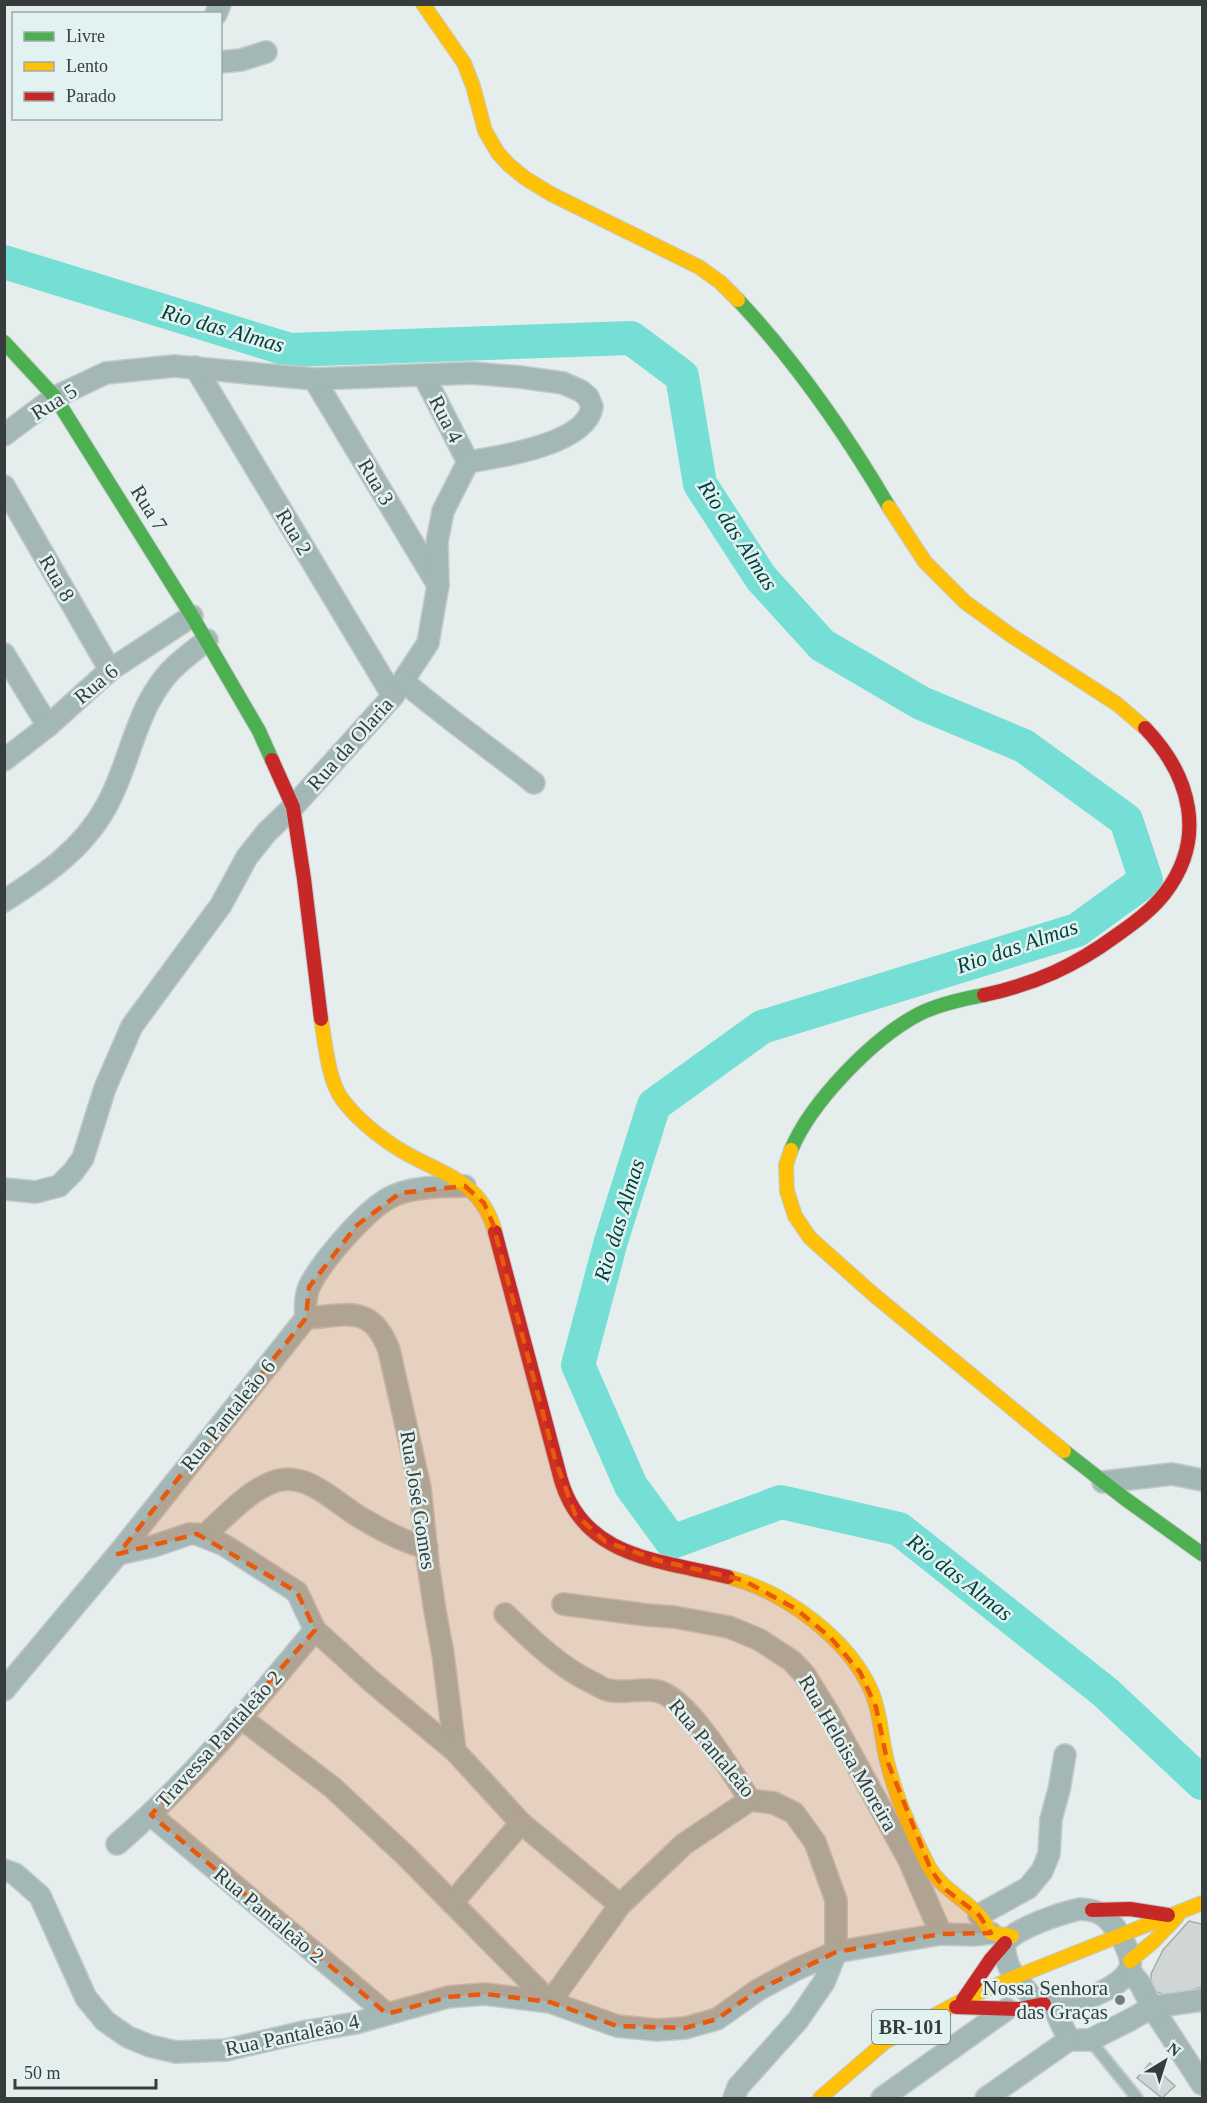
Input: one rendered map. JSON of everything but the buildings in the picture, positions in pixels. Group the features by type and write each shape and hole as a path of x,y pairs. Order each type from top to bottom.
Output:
{"main road":[{"path":"423,4 464,63 470,76 488,140 511,166 535,186 551,195 629,234 691,261 727,288 777,345 805,383 864,466 914,547 931,570 956,594 1018,641 1111,699 1151,731 1174,765 1192,811 1195,838 1188,864 1166,896 1125,930 1061,970 1034,982 927,1010 902,1024 858,1062 805,1122 788,1156 784,1185 797,1221 819,1248 1103,1482 1203,1554"},
{"name":"Rua 7","path":"4,342 55,398 207,640 259,731 293,807 304,879 319,1011 332,1075 340,1097 357,1117 397,1148 465,1186 484,1203 493,1224 555,1459 565,1493 575,1514 590,1531 624,1550 743,1580 759,1587 796,1608 830,1637 845,1652 870,1689 893,1780 931,1870 945,1889 979,1915 1003,1938"},
{"name":"BR-101","path":"820,2098 885,2042 957,2003 1168,1915 1203,1904"},
{"path":"1092,1910 1130,1909 1168,1915"},
{"path":"1130,1966 1184,1910"},
{"path":"957,2003 986,1966 1003,1938"},
{"path":"957,2003 1007,2009 1048,2005"}],"street":[{"path":"222,62 241,60 266,52"},
{"name":"Rua 5","path":"4,435 55,398 106,373 155,367 195,368 314,379 472,373 563,383 581,391 588,397 592,407 591,414 584,425 538,448 468,462"},
{"name":"Rua 2","path":"195,368 398,688 471,734 534,783"},
{"name":"Rua 4","path":"424,376 468,462"},
{"name":"Rua 3","path":"314,379 438,585"},
{"name":"Rua da Olaria","path":"4,1189 36,1192 59,1186 73,1172 83,1158 105,1088 132,1026 221,905 247,856 398,688 428,643 438,585 437,542 443,511 468,462"},
{"name":"Rua 8","path":"4,486 110,670"},
{"name":"Rua 6","path":"4,760 48,726 110,670 192,616"},
{"path":"4,901 36,881 62,860 86,835 107,806 150,699 166,676 207,640"},
{"path":"4,654 48,726"},
{"path":"306,1318 305,1299 320,1269 357,1225 376,1207 400,1193 435,1187 465,1186"},
{"name":"Rua José Gomes","path":"306,1318 356,1315 369,1320 384,1336 389,1350 420,1488 426,1548 443,1654 455,1751"},
{"name":"Rua Pantaleão 6","path":"4,1689 118,1554 306,1318"},
{"path":"1103,1482 1172,1474 1203,1480"},
{"path":"204,1536 254,1493 272,1482 283,1479 313,1485 361,1518 412,1544 426,1548"},
{"path":"118,1554 154,1546 189,1534 204,1536 224,1545 297,1592 315,1630 371,1682 455,1751 521,1822 620,1905"},
{"name":"Rua Heloisa Moreira","path":"563,1604 674,1617 729,1627 760,1640 792,1660 806,1675 828,1712 904,1851 941,1934"},
{"name":"Rua Pantaleão","path":"505,1614 540,1648 572,1672 608,1690 649,1689 665,1694 675,1701 715,1747 750,1800 774,1803 794,1813 815,1842 836,1900 836,1952"},
{"name":"Travessa Pantaleão 2","path":"117,1844 151,1815 241,1718 315,1630"},
{"path":"241,1718 332,1787 406,1856 550,2002 617,2026 657,2030 685,2028 717,2019 758,1990 796,1969 836,1952 941,1934 1003,1938 1066,1912 1080,1909 1099,1911 1119,1935 1130,1966 1152,2007 1203,2085 1190,2098"},
{"path":"979,1915 1028,1888 1042,1871 1049,1854 1051,1820 1065,1755"},
{"path":"550,2002 620,1905 684,1844 750,1800"},
{"name":"Rua Pantaleão 2","path":"151,1815 387,2014"},
{"path":"452,1903 521,1822"},
{"name":"Rua Pantaleão 4","path":"4,1870 15,1874 40,1896 86,1998 105,2020 128,2037 150,2046 176,2052 226,2050 308,2031 356,2023 448,1997 476,1995 550,2002"},
{"path":"1003,1938 1008,1963 1015,1977 1032,1997 1048,2005 1065,2005 1088,1997 1111,1986 1130,1966"},
{"path":"734,2098 738,2087 798,2020 824,1982 836,1952"},
{"path":"986,2098 1069,2040 1090,2040 1152,2007 1203,2000"},
{"path":"1048,2005 1069,2040"},
{"path":"882,2098 1007,2009"}],"lane":[{"path":"1090,2040 1137,2098"}],"highlighted area":[{"path":"465,1186 484,1203 493,1224 555,1459 575,1514 606,1542 661,1561 743,1580 796,1609 830,1637 860,1672 876,1707 887,1760 931,1870 945,1889 979,1915 991,1933 941,1934 836,1952 758,1990 717,2019 685,2028 617,2026 550,2002 485,1994 448,1997 387,2014 151,1815 315,1630 297,1592 197,1534 118,1554 306,1318 309,1287 357,1225 400,1193"}],"waterway":[{"name":"Rio das Almas","path":"4,262 290,350 631,338 682,376 700,484 761,578 822,645 921,703 1024,746 1126,820 1146,880 1077,930 762,1027 654,1105 611,1241 578,1365 631,1486 672,1542 781,1502 899,1529 1105,1692 1202,1783"}],"traffic: fast":[{"path":"738,300 780,348 819,399 889,507"},
{"path":"4,342 55,397 192,616 259,731 272,760"},
{"path":"791,1150 800,1131 828,1092 882,1039 927,1010 984,995"},
{"path":"1064,1451 1202,1554"}],"traffic: slow":[{"path":"423,4 464,63 473,86 485,131 498,153 509,165 551,194 699,267 720,282 738,300"},
{"path":"889,507 925,562 965,602 1012,636 1117,704 1145,728"},
{"path":"321,1019 333,1082 342,1099 367,1126 389,1143 469,1189 480,1200 495,1232"},
{"path":"791,1150 786,1165 787,1191 795,1216 810,1238 874,1295 1064,1451"},
{"path":"728,1577 770,1593 791,1605 830,1635 846,1652 871,1690 895,1789 929,1867 939,1881 978,1914 991,1933 1012,1936"},
{"path":"820,2098 885,2042 963,2000 1202,1903"},
{"path":"1130,1961 1154,1941 1177,1917"}],"traffic: jam":[{"path":"984,995 1037,979 1086,956 1136,921 1154,905 1165,893 1178,872 1186,851 1189,829 1188,808 1183,787 1173,766 1145,728"},
{"path":"272,760 293,807 321,1019"},
{"path":"495,1232 561,1480 572,1506 587,1526 606,1541 628,1552 652,1560 728,1577"},
{"path":"1092,1910 1130,1909 1168,1915"},
{"path":"963,2000 1005,1943"},
{"path":"956,2007 1019,2009 1044,2004"}],"place":[{"name":"Nossa Senhora das Graças","path":"1120,2000"}]}
